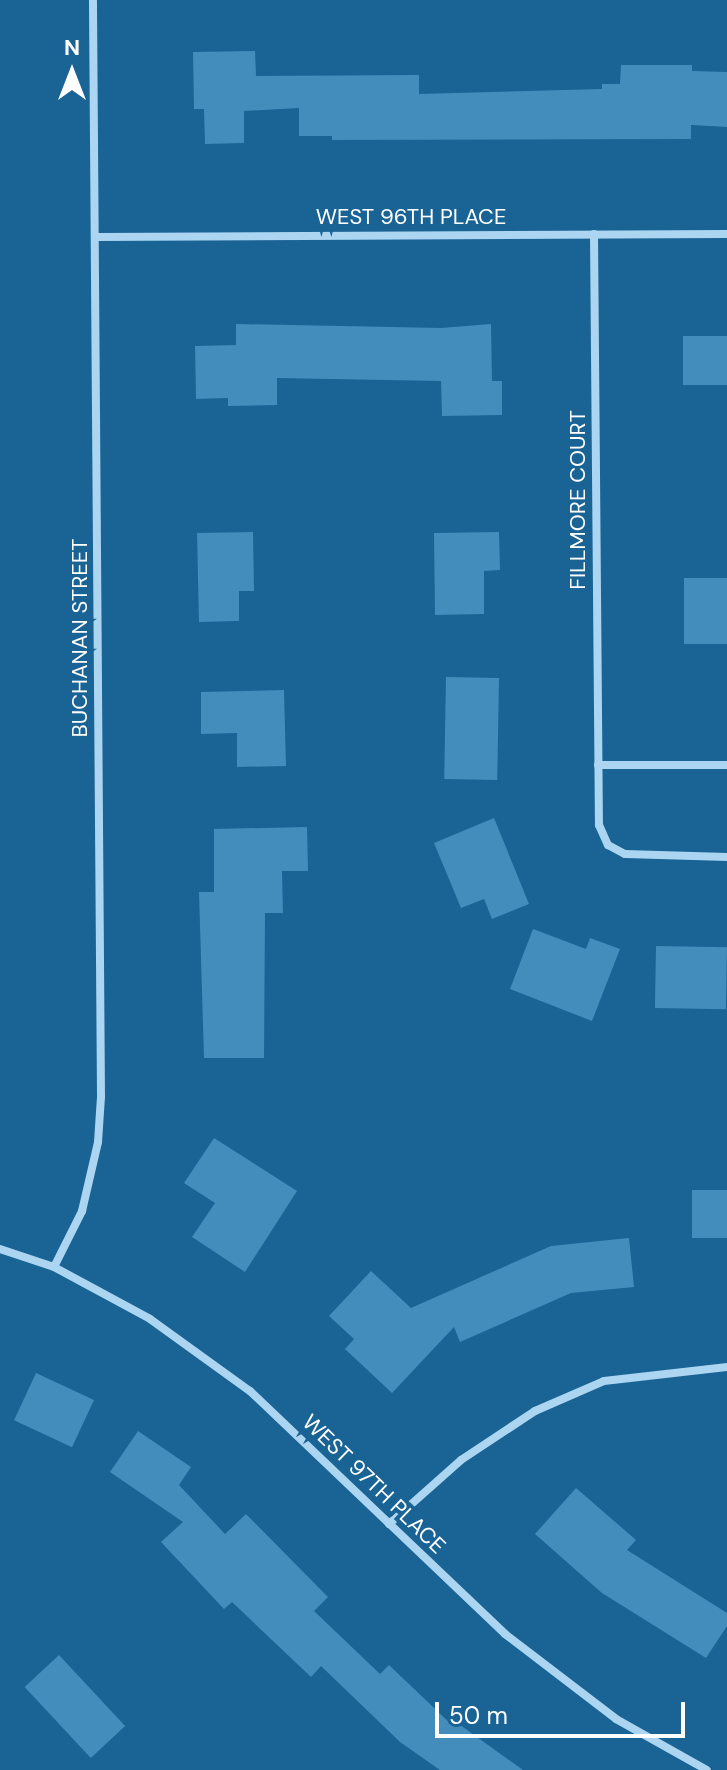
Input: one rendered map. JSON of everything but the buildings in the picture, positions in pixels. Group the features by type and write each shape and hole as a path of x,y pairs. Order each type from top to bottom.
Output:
{"street":[{"name":"BUCHANAN STREET","path":"54,1267 82,1211 98,1142 101,1097 93,0"},
{"name":"FILLMORE COURT","path":"594,234 599,825 608,845 625,854 727,857"},
{"name":"WEST 96TH PLACE","path":"95,237 727,234"},
{"path":"598,765 727,765"},
{"name":"WEST 97TH PLACE","path":"0,1249 54,1267 150,1319 250,1391 505,1634 604,1710 707,1770"},
{"path":"389,1524 461,1460 535,1411 604,1381 727,1367"}]}
